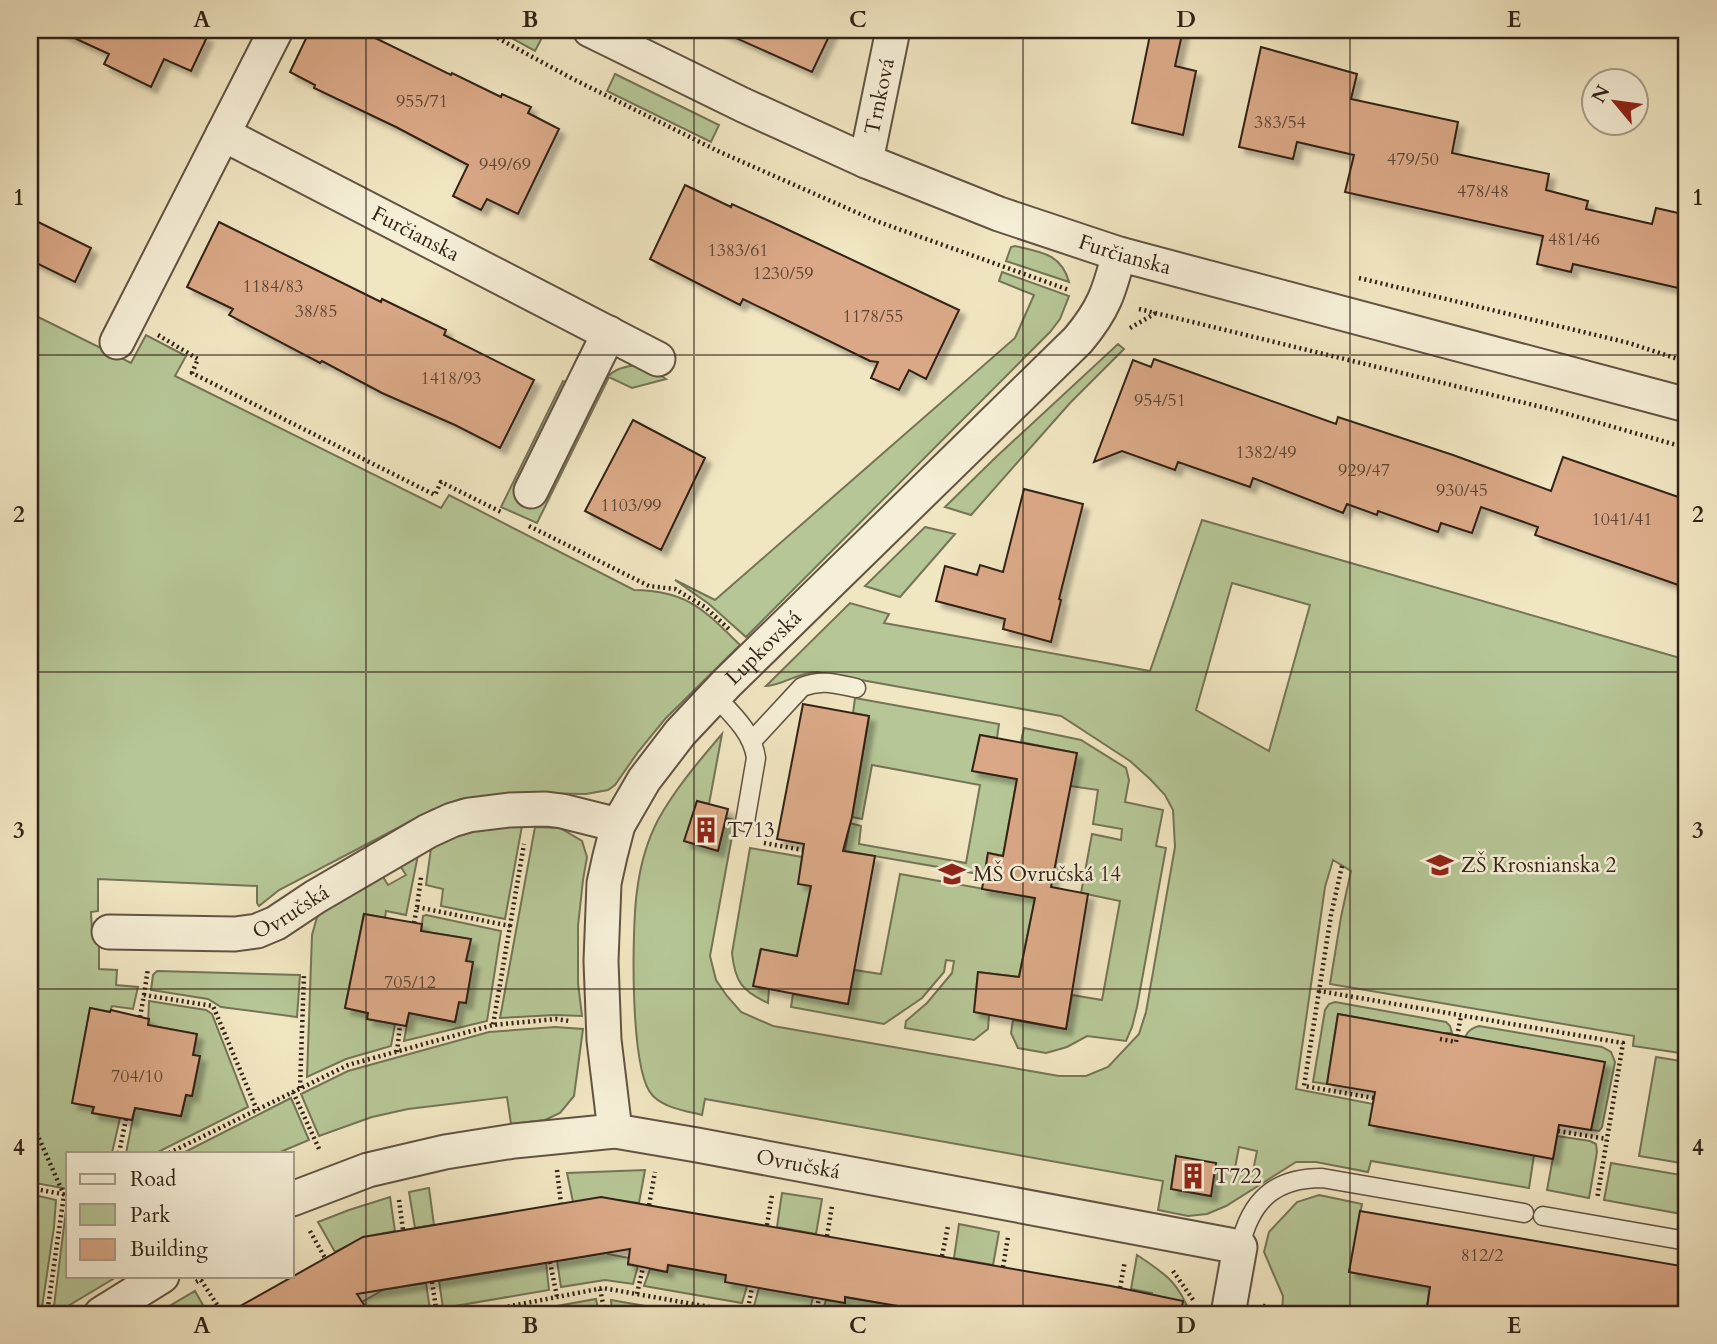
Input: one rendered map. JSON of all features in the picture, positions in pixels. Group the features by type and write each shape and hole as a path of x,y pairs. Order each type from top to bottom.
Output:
{"street":[{"path":"123,330 276,30"},
{"name":"Furčianska","path":"590,30 866,161 999,214 1119,254 1687,405"},
{"name":"Trnková","path":"866,161 893,30"},
{"name":"Furčianska","path":"223,134 657,359"},
{"name":"Lupkovská","path":"615,1131 604,1041 601,961 604,883 618,825 644,780 680,733 715,696 1078,340 1106,301 1119,254"},
{"path":"531,491 609,333"},
{"name":"Ovručská","path":"109,932 235,934 257,931 276,923 428,831 470,815 530,809 562,811 618,825"},
{"name":"Ovručská","path":"298,1210 368,1170 445,1152 514,1141 615,1131 1240,1247"},
{"path":"1228,1314 1240,1247"},
{"path":"101,1314 159,1278"}],"lane":[{"path":"752,741 802,687 825,682 856,688"},
{"path":"715,696 752,741 756,758 745,822"},
{"path":"1240,1247 1244,1227 1262,1200 1289,1182 1305,1178 1322,1178 1524,1213"},
{"path":"1543,1216 1687,1241"}],"path":[{"path":"1349,275 1629,343 1687,362"},
{"path":"123,330 198,359 192,373 435,495 441,482 504,513"},
{"path":"528,526 649,586 676,589 705,607 732,632"},
{"path":"493,1025 530,809"},
{"path":"756,841 803,850"},
{"path":"1342,866 1331,915 1304,1086 1374,1098"},
{"path":"414,923 417,908 510,926"},
{"path":"300,1089 304,974"},
{"path":"1319,991 1623,1043 1597,1199"},
{"path":"140,1017 144,995 214,1006 257,1110"},
{"path":"1440,1039 1457,1042 1461,1016"},
{"path":"171,1152 348,1065 493,1025 556,1019"},
{"path":"397,1052 400,1025"},
{"path":"293,1092 314,1138"},
{"path":"30,1118 66,1195 47,1314"},
{"path":"120,1152 125,1119"},
{"path":"1558,1131 1607,1139"},
{"path":"561,1204 556,1166 567,1166"},
{"path":"766,1225 773,1185"},
{"path":"30,1188 66,1195"},
{"path":"398,1189 403,1230"},
{"path":"827,1236 833,1195"},
{"path":"298,1210 325,1258"},
{"path":"942,1256 950,1216"},
{"path":"1003,1267 1009,1226"},
{"path":"550,1262 557,1297"},
{"path":"637,1294 643,1267"},
{"path":"1120,1288 1123,1274"},
{"path":"201,1280 223,1314"},
{"path":"432,1282 437,1314"},
{"path":"470,1314 603,1288 748,1314 752,1287"},
{"path":"600,1289 605,1314"},
{"path":"816,1314 819,1298"}],"green space":[{"path":"497,30 536,30 544,34 535,51"},
{"path":"615,74 719,125 711,142 607,91"},
{"path":"1011,247 1041,252 1055,259 1069,282 1006,261"},
{"path":"1002,272 1069,296 1060,319 746,637 709,604 675,580 715,600 1015,338 1034,295 999,281"},
{"path":"30,313 131,363 146,335 186,356 175,376 441,508 449,495 634,590 653,591 682,598 704,612 740,645 665,719 615,785 608,790 586,794 526,793 461,799 432,810 279,890 259,906 257,886 98,879 98,911 91,912 92,932 99,932 99,969 117,970 116,985 138,987 133,1009 112,1006 110,1012 90,1008 73,1103 94,1107 92,1113 120,1118 112,1152 66,1152 66,1189 30,1182"},
{"path":"1118,344 1124,349 1070,403 971,515 945,507 995,458"},
{"path":"636,365 649,368 666,379 632,388 609,377 537,523 501,507 563,381 601,385 608,376 616,370"},
{"name":"ZŠ Krosnianska 2","path":"1202,520 1687,660 1687,1054 1633,1046 1634,1036 1330,984 1351,871 1333,860 1325,887 1296,1089 1373,1104 1370,1125 1534,1155 1529,1188 1371,1161 1368,1172 1316,1162 1296,1162 1226,1206 1207,1214 1188,1216 1158,1210 1163,1181 705,1099 702,1115 670,1106 653,1096 645,1082 640,1059 634,998 635,909 640,873 644,854 658,820 688,776 722,734 709,804 697,801 685,841 718,850 726,818 735,820 710,956 716,980 741,1012 773,1026 1059,1076 1086,1076 1108,1067 1139,1034 1146,1012 1175,847 1173,810 1165,795 1130,761 1061,716 817,672 766,686 850,603 889,614 884,623 1150,671","holes":["1232,583 1310,605 1269,751 1196,710","1239,1147 1257,1151 1253,1171 1235,1168","1176,1156 1210,1196 1171,1189"]},
{"path":"925,527 955,534 900,597 865,586"},
{"path":"855,698 999,724 997,738 980,735 973,771 1017,779 1003,856 988,853 985,875 845,851 850,823 861,826 859,844 966,863 980,785 872,765 862,819 852,817 869,716 853,713"},
{"path":"1024,728 1081,740 1126,768 1129,780 1125,802 1163,810 1156,846 1166,848 1137,1007 1126,1041 1087,1036 1067,1047 1046,1053 1018,1048 1011,1033 1013,1020 1066,1029 1072,995 1102,1000 1120,901 1081,893 1092,834 1121,840 1122,829 1093,824 1098,790 1070,786 1076,753 1021,742"},
{"path":"522,826 505,919 441,906 443,889 426,885 431,848 464,833"},
{"path":"535,827 560,828 582,841 587,857 578,926 578,983 582,1016 500,1018"},
{"path":"750,848 802,857 811,886 797,956 760,950 754,986 769,989 768,1003 741,984 735,971 732,953"},
{"path":"418,855 406,915 386,911 385,918 364,914 345,1008 368,1013 367,1019 395,1024 391,1046 346,1059 307,1077 312,935 317,917 325,908 382,875 388,885 406,875 399,864"},
{"path":"900,874 1035,898 1019,977 978,972 974,1012 989,1015 988,1029 974,1040 905,1028 906,1021 927,1003 952,973 954,961 946,960 944,972 922,998 884,1024 791,1007 793,994 848,1004 854,970 881,974"},
{"path":"423,916 501,931 487,1021 404,1041 409,1013 455,1022 459,1002 466,1003 466,961 471,939 421,931"},
{"path":"157,971 300,975 297,1017 221,1007 208,999 151,990 153,975"},
{"path":"149,1001 206,1010 212,1014 248,1107 158,1152 126,1152 135,1108 181,1116 186,1095 192,1096 199,1057 193,1055 196,1034 148,1025"},
{"path":"1335,1002 1446,1022 1452,1033 1338,1014 1327,1084 1313,1082 1325,1010 1329,1004"},
{"path":"1479,1026 1602,1047 1611,1052 1615,1062 1599,1131 1591,1130 1604,1062 1470,1038 1462,1050 1468,1032"},
{"path":"555,1027 583,1029 574,1096 560,1113 545,1120 511,1124 507,1097 408,1109 372,1117 319,1136 301,1094 348,1071 489,1032"},
{"path":"1656,1057 1687,1062 1687,1164 1639,1156"},
{"path":"291,1098 309,1140 280,1152 185,1152"},
{"path":"1557,1136 1596,1144 1589,1198 1547,1190"},
{"path":"1611,1163 1687,1176 1687,1215 1604,1200"},
{"path":"645,1170 639,1203 617,1200 608,1254 629,1258 628,1265 638,1266 633,1284 605,1280 561,1287 557,1261 603,1253 573,1202 567,1173"},
{"path":"429,1188 434,1225 415,1228 409,1192"},
{"path":"782,1193 822,1199 816,1234 777,1227"},
{"path":"30,1194 56,1200 41,1314 30,1314"},
{"path":"1319,1195 1362,1204 1349,1272 1430,1287 1426,1314 1282,1314 1283,1296 1264,1252 1269,1232 1297,1202"},
{"path":"390,1197 395,1231 375,1235 385,1289 426,1283 430,1310 407,1314 359,1314 362,1302 381,1291 353,1243 335,1252 318,1222"},
{"path":"66,1210 66,1278 115,1278 68,1306 61,1314 53,1314"},
{"path":"959,1224 999,1232 993,1265 954,1258"},
{"path":"1137,1255 1170,1279 1181,1294 1190,1314 1149,1314 1152,1293 1131,1289"},
{"path":"546,1263 549,1290 443,1308 439,1281"},
{"path":"668,1265 726,1275 747,1286 742,1303 644,1286 650,1269 667,1272"},
{"path":"759,1288 813,1297 809,1314 754,1306"},
{"path":"195,1291 208,1314 156,1314"},
{"path":"845,1297 904,1307 903,1313 909,1314 822,1314 826,1300 845,1302"},
{"path":"596,1299 599,1314 512,1314"},
{"path":"611,1300 692,1314 612,1314"}],"building":[{"path":"57,30 190,30 207,37 191,71 164,59 151,87 104,64 109,54"},
{"path":"310,30 376,30 373,37 451,75 452,73 501,97 502,94 531,107 528,113 559,129 518,214 487,199 481,210 453,196 468,165 314,88 315,85 290,72"},
{"path":"718,30 832,30 812,72"},
{"path":"1151,30 1183,30 1175,66 1196,71 1183,135 1132,123"},
{"path":"1261,47 1357,74 1351,99 1458,122 1452,153 1549,174 1546,190 1588,201 1586,209 1652,224 1656,208 1687,215 1687,290 1573,264 1571,272 1537,264 1543,236 1345,192 1354,155 1297,142 1293,159 1239,147"},
{"path":"685,185 731,207 732,204 959,310 926,379 909,370 899,390 871,378 878,362 870,361 743,299 740,305 650,259"},
{"path":"30,218 91,248 75,282 30,260"},
{"path":"219,222 381,302 382,299 446,330 444,335 534,380 500,448 382,393 322,361 320,363 229,315 233,309 187,287"},
{"path":"1154,359 1336,424 1338,417 1551,491 1563,457 1687,500 1687,588 1535,535 1538,527 1481,507 1472,533 1441,523 1438,532 1378,511 1377,515 1347,504 1343,513 1253,478 1250,487 1178,462 1175,470 1122,451 1094,462 1133,360 1151,367"},
{"path":"633,420 705,458 661,550 585,511"},
{"path":"1024,489 1083,504 1051,642 1003,629 1005,619 936,601 945,566 977,575 980,565 1003,572"},
{"path":"803,704 869,716 852,817 843,851 875,856 848,1004 753,986 761,949 797,956 811,886 798,884 804,844 777,839"},
{"path":"980,735 1077,753 1051,887 1088,894 1066,1029 974,1012 978,972 1019,977 1035,898 982,889 988,853 1003,856 1017,779 972,771"},
{"name":"T713","path":"697,801 728,809 718,851 684,841"},
{"path":"364,914 422,924 421,931 471,939 466,961 473,962 466,1003 459,1002 455,1022 409,1013 406,1026 367,1019 368,1013 345,1008"},
{"path":"90,1008 149,1019 148,1025 197,1034 193,1055 200,1056 192,1096 186,1095 181,1116 135,1108 132,1120 92,1113 94,1107 72,1103"},
{"path":"1338,1014 1605,1062 1591,1130 1559,1125 1553,1159 1369,1125 1375,1092 1327,1084"},
{"name":"T722","path":"1176,1156 1216,1163 1211,1196 1171,1189"},
{"path":"601,1197 1111,1286 1183,1301 1181,1314 903,1314 904,1307 845,1297 845,1303 725,1282 726,1275 668,1265 667,1272 628,1264 630,1249 357,1294 370,1314 226,1314 363,1237"},
{"path":"1360,1211 1687,1267 1687,1314 1606,1314 1568,1307 1567,1314 1426,1314 1430,1287 1349,1272"}],"place":[{"name":"T713","path":"706,830"},
{"name":"ZŠ Krosnianska 2","path":"1440,865"},
{"name":"MŠ Ovručská 14","path":"952,874"},
{"name":"T722","path":"1193,1176"}]}
